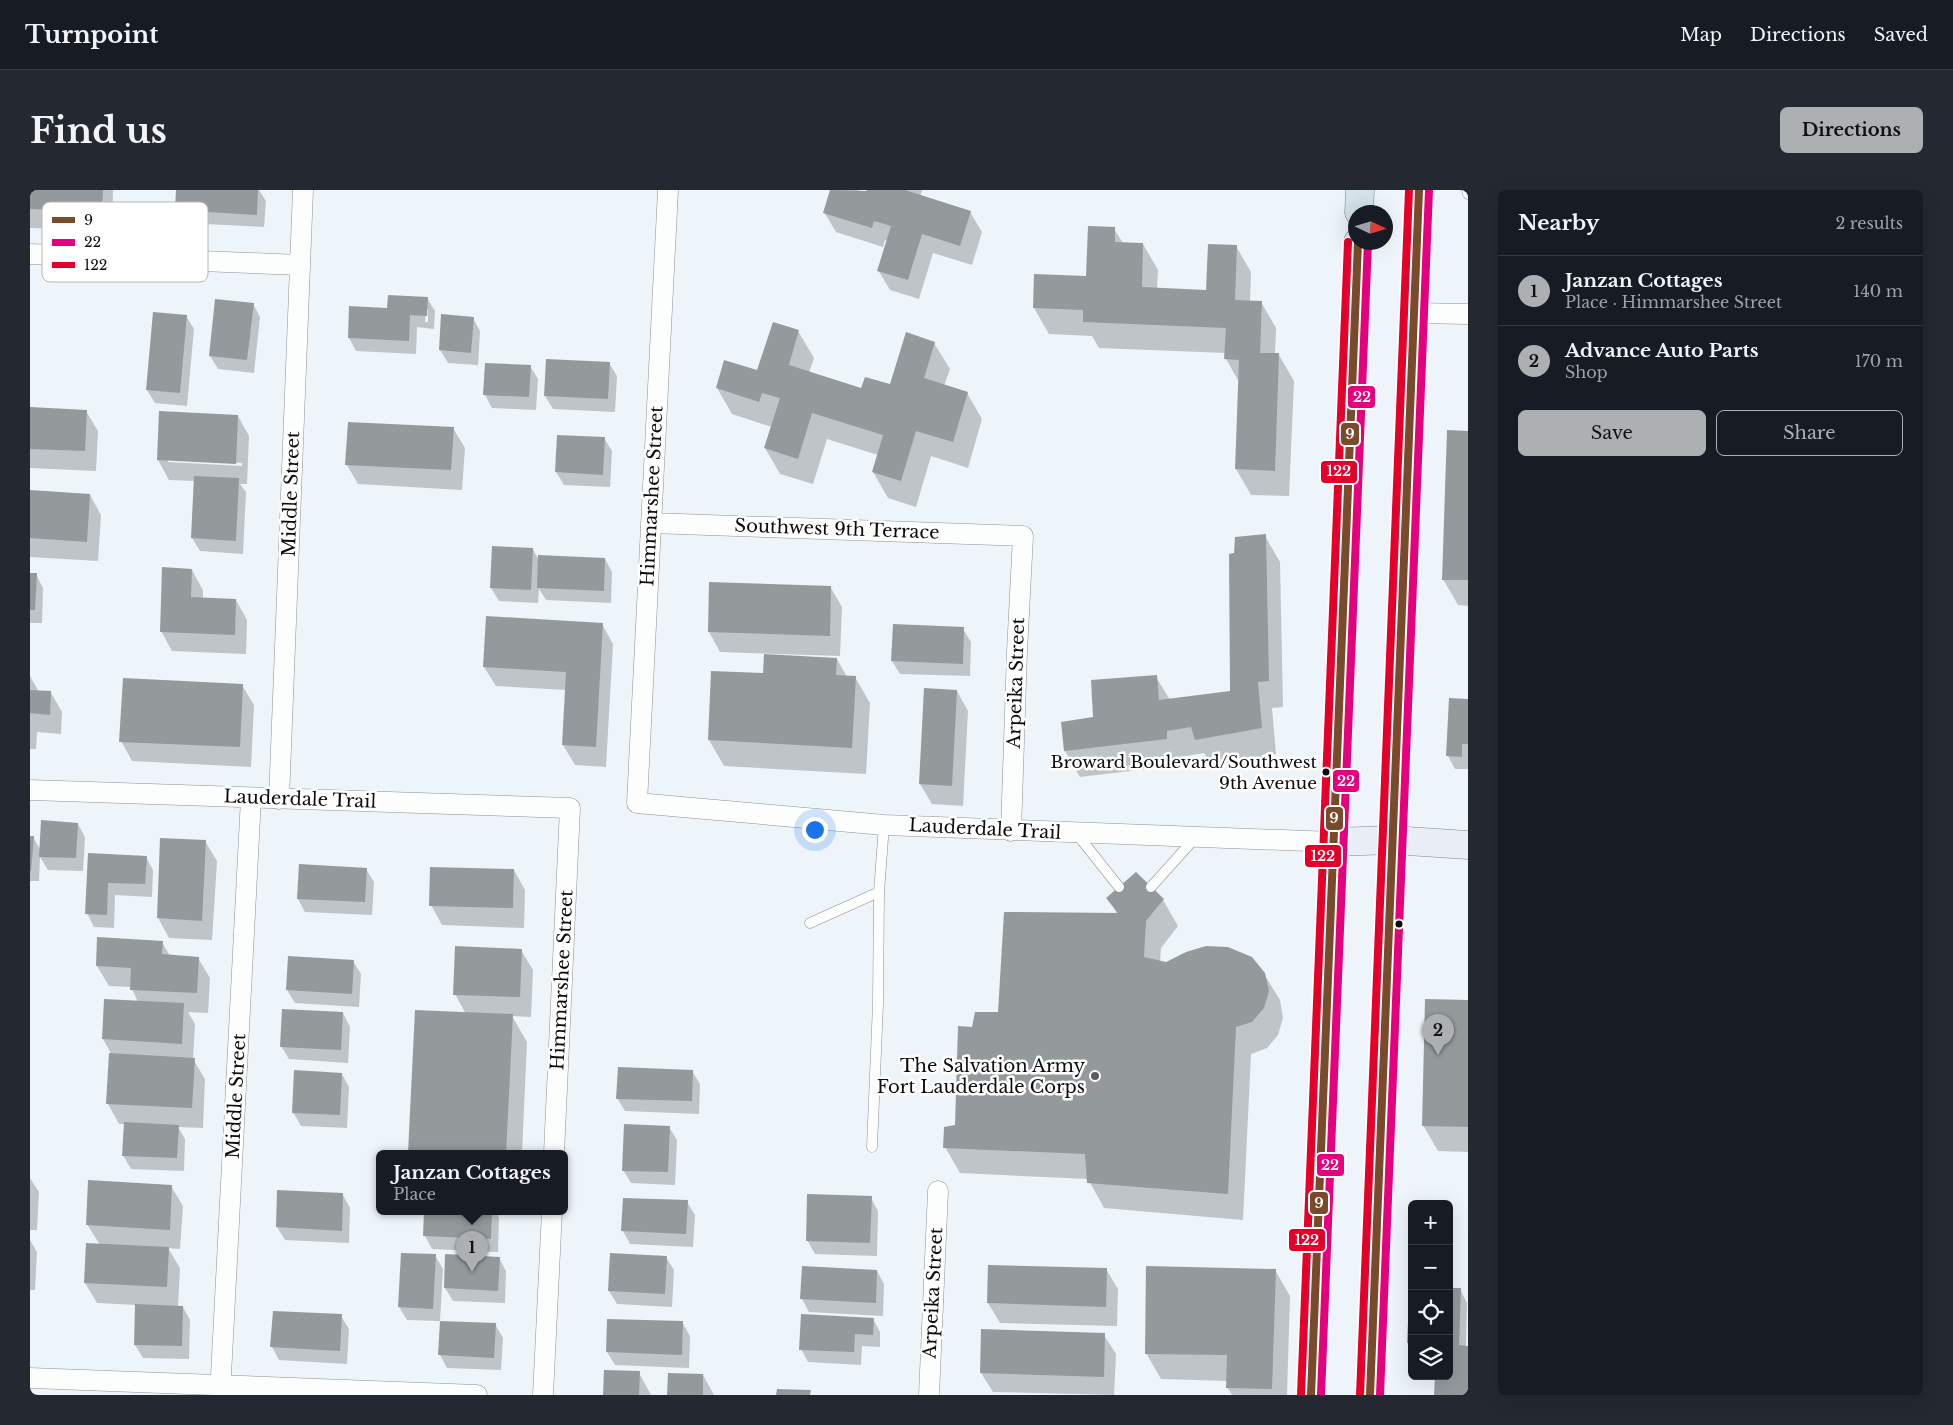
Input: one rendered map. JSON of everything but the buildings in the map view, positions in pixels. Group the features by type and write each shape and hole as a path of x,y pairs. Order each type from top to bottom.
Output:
{"main road":[{"path":"1359,205 1360,190"},
{"path":"1370,1395 1419,190"},
{"path":"1311,1395 1358,250"},
{"path":"1333,842 1392,840 1468,845"}],"street":[{"name":"Middle Street","path":"279,799 303,190"},
{"name":"Himmarshee Street","path":"637,803 668,190"},
{"path":"208,261 300,265"},
{"path":"1414,313 1468,314"},
{"name":"Southwest 9th Terrace","path":"651,523 1022,536"},
{"name":"Arpeika Street","path":"1011,831 1022,536"},
{"name":"Lauderdale Trail","path":"30,790 570,808"},
{"name":"Middle Street","path":"221,1391 251,798"},
{"name":"Lauderdale Trail","path":"637,803 884,825 1333,842"},
{"name":"Himmarshee Street","path":"554,1150 570,808"},
{"name":"Arpeika Street","path":"929,1395 938,1191"},
{"path":"543,1395 552,1215"},
{"path":"30,1378 221,1391 477,1395"}],"lane":[{"path":"872,1147 878,1004 879,892 884,825"},
{"path":"1076,833 1119,887"},
{"path":"1151,886 1196,838"},
{"path":"810,923 879,892"}],"transit line":[{"name":"122","path":"1360,1395 1409,190"},
{"name":"9","path":"1370,1395 1419,190"},
{"name":"22","path":"1380,1395 1429,190"},
{"name":"122","path":"1301,1395 1348,242"},
{"name":"9","path":"1311,1395 1358,250"},
{"name":"22","path":"1321,1395 1368,250"}],"place":[{"name":"Broward Boulevard/Southwest 9th Avenue","path":"1326,772"},
{"name":"Advance Auto Parts","path":"1438,1055"},
{"name":"The Salvation Army Fort Lauderdale Corps","path":"1095,1076"},
{"name":"Janzan Cottages","path":"472,1272"}]}
